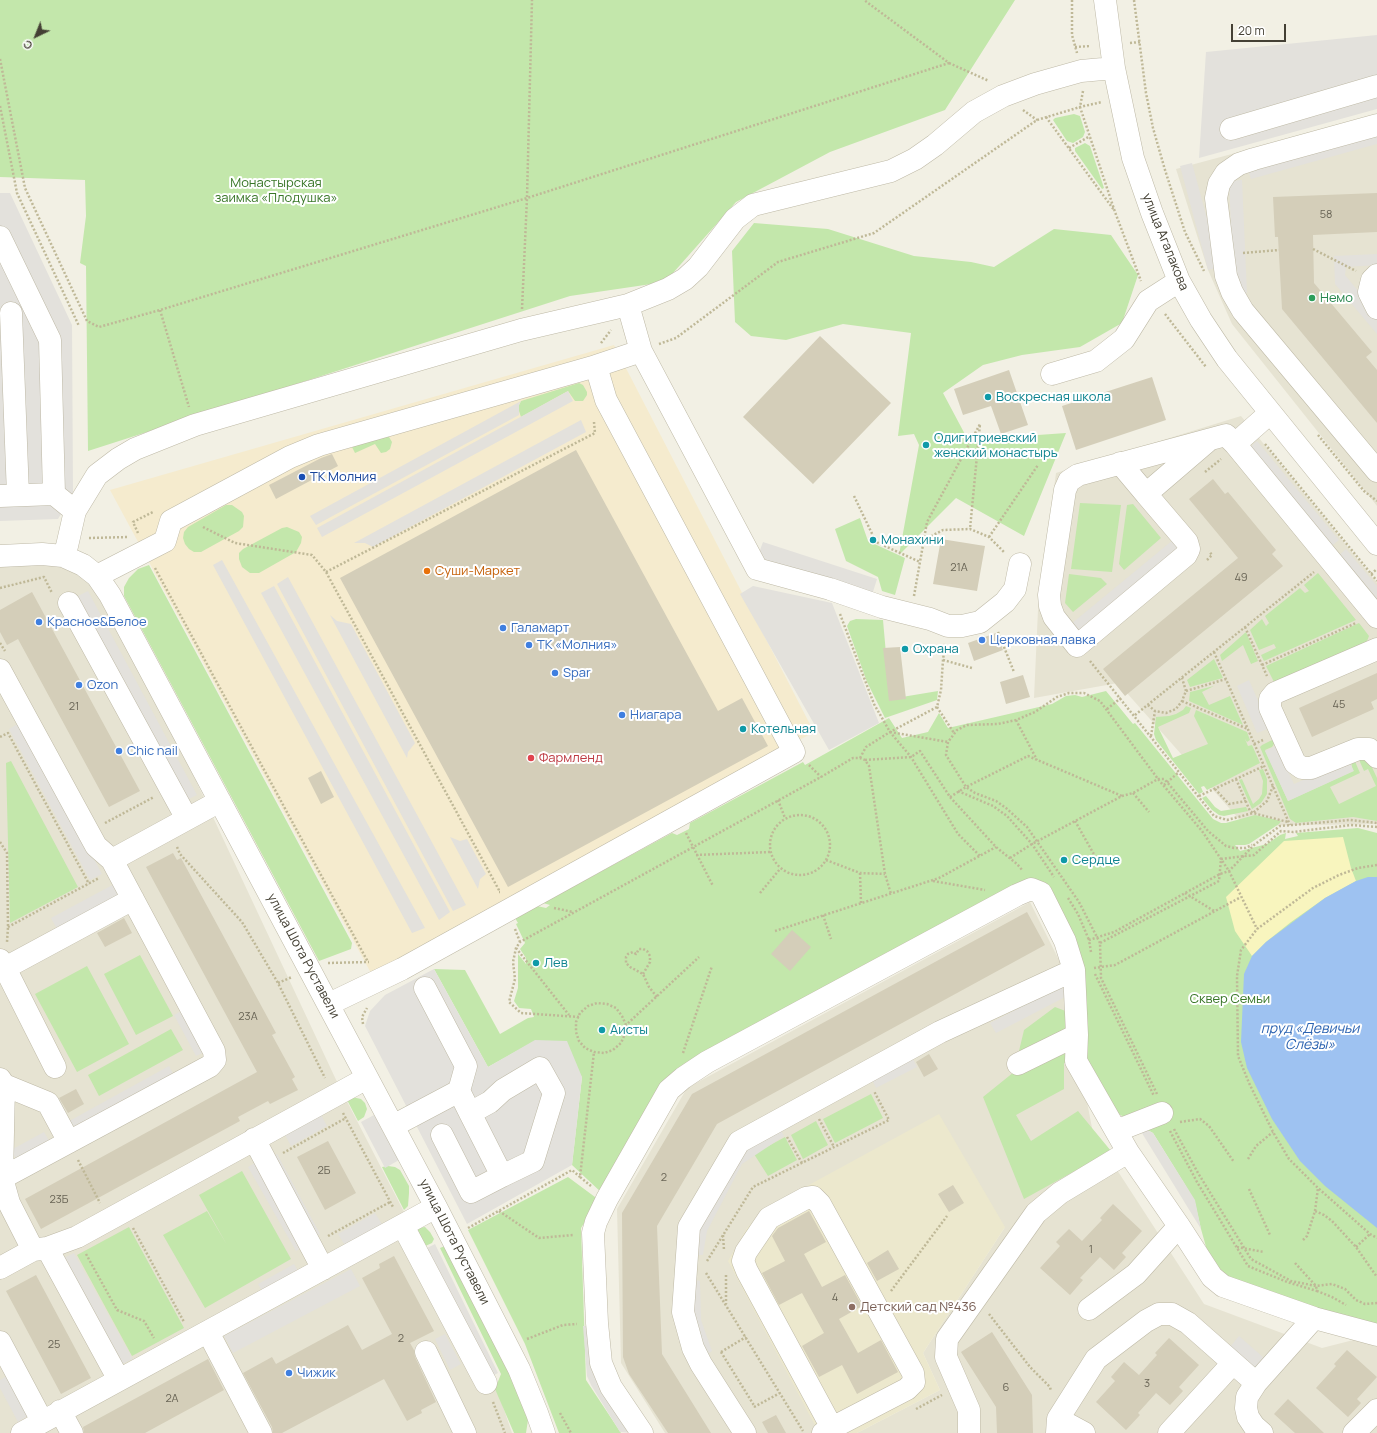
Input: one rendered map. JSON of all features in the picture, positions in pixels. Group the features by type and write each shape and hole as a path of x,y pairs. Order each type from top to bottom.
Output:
{"street":[{"name":"улица Агалакова","path":"1105,0 1119,98 1133,158 1152,213 1179,281 1200,320 1226,359 1377,544"},
{"path":"64,556 75,511 97,475 135,448 195,424 521,330 628,305 668,289 685,279 698,267 735,219 753,205 891,171 915,159 935,145 974,112 1003,96 1035,84 1081,71 1114,68"},
{"path":"1230,129 1377,86"},
{"path":"1377,125 1239,164 1226,173 1219,184 1216,198 1228,282 1243,311 1377,471"},
{"path":"0,237 50,340 54,494"},
{"path":"1375,277 1369,292 1377,308"},
{"path":"1052,374 1096,361 1124,340 1148,301 1179,281"},
{"path":"628,305 641,351 757,569 830,589 882,607 930,619 948,626 962,626 980,622 1005,602 1015,589 1020,564"},
{"path":"40,318 6,312 9,496 54,494 75,511"},
{"path":"97,576 165,541 171,521 290,457 319,445 596,366 641,351"},
{"path":"329,1004 402,969 794,752 606,400 596,366"},
{"path":"1235,444 1270,413"},
{"path":"1120,463 1187,542 1189,549 1186,555 1078,646 1054,617 1050,606 1049,595 1065,490 1069,481 1078,476 1120,463 1226,435 1376,616"},
{"path":"1146,494 1209,440"},
{"name":"улица Шота Руставели","path":"0,556 42,554 64,556 83,565 97,576 110,594 436,1207 518,1369 544,1433"},
{"path":"69,603 187,819"},
{"path":"1377,649 1275,693 1270,699 1270,708 1295,763 1302,768 1311,768 1358,749 1369,749 1377,756"},
{"path":"0,670 96,846 114,864 214,1051 215,1060 210,1066 2,1178"},
{"path":"114,864 167,830 220,801"},
{"path":"642,1433 611,1387 601,1364 594,1233 596,1222 606,1199 669,1090 683,1078 707,1062 1017,894 1031,889 1049,887 1065,941 1086,967 1077,1035 1076,1060 1128,1152 1212,1277 1222,1286 1314,1318 1377,1335"},
{"path":"55,1067 2,964 133,899"},
{"path":"740,1425 701,1364 693,1348 683,1312 694,1267 689,1227 739,1142 940,1032 1086,967"},
{"path":"425,988 466,1066 459,1091 502,1176"},
{"path":"1018,1064 1077,1035"},
{"path":"442,1135 471,1192 532,1161 554,1093 540,1068 503,1090 490,1102 470,1113"},
{"path":"0,1268 40,1249 77,1237 368,1078"},
{"path":"69,1142 48,1103 2,1082 2,1178 9,1203 40,1249 119,1380"},
{"path":"393,1126 459,1091"},
{"path":"1116,1131 1165,1114"},
{"path":"254,1140 324,1269"},
{"path":"969,1433 968,1410 946,1357 947,1339 1036,1213 1060,1193 1128,1152"},
{"path":"813,1197 820,1204 878,1309 912,1373 914,1382 907,1389 827,1430 743,1261 746,1252 769,1218 806,1198 813,1197"},
{"path":"22,1433 436,1207"},
{"path":"403,1226 486,1383"},
{"path":"1089,1309 1136,1274 1179,1226"},
{"path":"1084,1433 1058,1426 1096,1360 1146,1321 1159,1314 1172,1314 1188,1322 1256,1383"},
{"path":"1262,1433 1254,1426 1248,1417 1246,1408 1247,1397 1256,1383 1314,1318"},
{"path":"201,1336 261,1433"},
{"path":"0,1342 51,1416 72,1433"},
{"path":"426,1352 465,1433"},
{"path":"1169,1433 1233,1363"},
{"path":"1354,1433 1377,1410"}],"path":[{"path":"521,330 528,198 532,0"},
{"path":"864,0 949,63 988,80"},
{"path":"0,59 25,188 87,321 99,327 160,310 528,198 949,63"},
{"path":"641,351 676,338 778,262 874,234 1037,120 1080,107 1146,92"},
{"path":"0,106 16,193 79,326"},
{"path":"1046,117 1115,212"},
{"path":"1069,148 1090,136"},
{"path":"1313,249 1375,277"},
{"path":"1224,254 1279,250"},
{"path":"160,310 195,424"},
{"path":"494,895 500,892 326,572 595,433 594,420"},
{"path":"907,597 914,596 927,522 980,424 970,529"},
{"path":"989,537 1038,465"},
{"path":"854,496 876,542 920,562"},
{"path":"146,551 368,962"},
{"path":"1135,716 1330,559"},
{"path":"830,589 874,704 890,732 911,757 958,834 980,856"},
{"path":"991,614 1014,672"},
{"path":"1262,665 1376,616"},
{"path":"1245,627 1275,693"},
{"path":"1078,646 1214,816 1227,820 1253,813 1268,801 1273,786"},
{"path":"1214,652 1289,824"},
{"path":"943,660 972,668"},
{"path":"1148,705 1155,711 1166,713 1176,709 1182,701 1186,691 1182,678"},
{"path":"1186,691 1226,679"},
{"path":"1257,930 1229,871 1202,831 1158,779 1100,701 1084,693 1069,693 1057,696 1035,712 1016,720 998,724 967,725 957,730 948,742 946,755 966,787 975,793 996,801 1027,827 1079,902 1100,943 1101,978 1197,1182 1248,1266 1287,1282 1317,1291"},
{"path":"1106,709 1121,698"},
{"path":"1182,701 1248,729"},
{"path":"937,707 954,733"},
{"path":"1151,737 1155,711"},
{"path":"1016,720 1038,760"},
{"path":"890,732 948,742"},
{"path":"0,737 8,733 89,884"},
{"path":"579,1016 520,1013 509,1002 515,979 513,962 516,948 520,942 821,777 852,758 860,758 865,760 911,757 920,751 950,796 996,847 1049,887"},
{"path":"950,796 1028,756 1122,796"},
{"path":"865,760 870,766 885,874 891,894"},
{"path":"1198,796 1264,766"},
{"path":"1164,785 1180,772"},
{"path":"1010,858 1037,841 1122,796 1133,793 1158,779 1164,779 1167,782 1208,831 1226,846 1234,848 1245,848 1254,844 1280,826 1289,824 1350,820 1377,823"},
{"path":"1236,779 1250,811 1289,824"},
{"path":"99,826 170,788"},
{"path":"1215,789 1229,804 1246,800"},
{"path":"958,791 993,806 1006,816 1032,844 1049,887"},
{"path":"1133,793 1149,812"},
{"path":"778,800 785,818"},
{"path":"796,814 807,815 817,820 825,828 830,838 830,850 826,860 820,868 810,874 800,876 790,874 780,869 774,861 770,852 769,842 772,832 777,824 785,818 796,814"},
{"path":"677,817 713,886"},
{"path":"1075,821 1095,856"},
{"path":"1221,859 1254,855 1282,831 1293,832 1351,825 1377,827"},
{"path":"167,830 180,854 242,922 278,983 334,1096 403,1226"},
{"path":"0,842 7,853 8,927 2,964"},
{"path":"1089,940 1114,932 1220,874 1229,871 1254,844"},
{"path":"775,931 939,878 996,847"},
{"path":"696,855 770,852"},
{"path":"1100,943 1219,881 1221,859"},
{"path":"826,860 860,873 885,874"},
{"path":"8,927 89,884 114,864"},
{"path":"1377,865 1358,868 1339,875 1313,888 1257,930 1241,950 1236,976 1238,1056 1249,1083 1273,1132 1289,1159 1318,1188 1370,1234 1377,1238"},
{"path":"760,893 780,869"},
{"path":"860,873 862,903"},
{"path":"930,881 985,890"},
{"path":"1185,893 1214,911"},
{"path":"1066,895 1078,914 1089,940 1091,954"},
{"path":"1086,967 1101,968 1115,965 1241,896"},
{"path":"823,915 831,939"},
{"path":"516,948 569,1016"},
{"path":"643,974 650,962 650,956 647,951 639,949 636,954 633,952 628,954 626,957 626,963 643,974 648,987 657,996"},
{"path":"626,1025 699,957"},
{"path":"278,983 321,963 372,962"},
{"path":"683,1078 677,1070 712,966"},
{"path":"1086,967 1198,1173 1251,1259 1291,1281 1316,1286 1332,1284 1345,1289 1356,1300 1365,1304 1377,1303"},
{"path":"597,1003 607,1004 616,1008 626,1025 625,1034 621,1043 613,1050 604,1053 594,1052 585,1048 579,1041 576,1032 576,1022 580,1013 588,1006 597,1003"},
{"path":"580,1177 594,1052"},
{"path":"804,1433 746,1337 694,1267 753,1187 889,1120 865,1074"},
{"path":"811,1103 834,1147"},
{"path":"1165,1114 1200,1119 1209,1126 1234,1162"},
{"path":"280,1155 346,1118"},
{"path":"778,1122 802,1163"},
{"path":"1248,1159 1256,1146 1273,1132"},
{"path":"69,1142 116,1215 201,1336"},
{"path":"463,1231 572,1170 606,1199"},
{"path":"1303,1240 1307,1236 1314,1211 1318,1188"},
{"path":"1249,1189 1270,1235"},
{"path":"326,1238 390,1202"},
{"path":"499,1211 539,1238 594,1233"},
{"path":"1314,1211 1324,1215 1332,1221 1356,1247 1377,1277"},
{"path":"878,1309 947,1216"},
{"path":"1356,1247 1370,1234"},
{"path":"77,1237 117,1310 144,1321 163,1356"},
{"path":"1237,1247 1264,1252"},
{"path":"1295,1263 1316,1286"},
{"path":"977,1298 1030,1366 1050,1387 1058,1426"},
{"path":"522,1341 563,1325 598,1323"},
{"path":"701,1364 746,1337"},
{"path":"721,1352 755,1407"},
{"path":"486,1383 505,1433"},
{"path":"740,1425 755,1407 780,1393"}],"shaded area":[{"path":"1377,35 1377,109 1199,158 1206,52"},
{"path":"1377,115 1377,506 1232,324 1208,270 1176,169"},
{"path":"1377,131 1377,144 1251,179 1247,167"},
{"path":"1192,163 1220,267 1208,270 1180,166"},
{"path":"1242,180 1247,293 1234,293 1229,181"},
{"path":"0,193 10,193 72,325 73,494 58,519 0,521"},
{"path":"1377,254 1377,265 1346,267 1345,275 1377,314 1377,334 1335,284 1334,256"},
{"path":"614,345 814,732 372,975 110,490"},
{"path":"568,391 573,401 322,537 317,528"},
{"path":"521,401 519,405 519,415 316,525 310,516"},
{"path":"1241,416 1377,583 1377,824 1245,826 1118,683 1034,698 1038,610 1056,473"},
{"path":"581,420 586,432 373,547 365,543 354,543"},
{"path":"1257,441 1339,540 1329,548 1247,450"},
{"path":"1173,540 1181,550 1079,634 1071,624"},
{"path":"763,542 877,579 872,595 757,558"},
{"path":"1346,549 1377,586 1377,607 1336,558"},
{"path":"222,560 425,928 412,933 213,565"},
{"path":"48,563 81,571 115,608 338,1084 500,1398 512,1433 0,1433 0,564"},
{"path":"288,577 466,905 453,911 277,584"},
{"path":"274,586 450,912 439,920 261,593"},
{"path":"753,586 832,603 879,723 829,750 740,594"},
{"path":"88,591 197,795 185,801 76,597"},
{"path":"330,615 337,621 351,624 415,743 408,752 407,758"},
{"path":"1249,680 1270,728 1257,733 1237,686"},
{"path":"21,722 102,874 90,880 9,729"},
{"path":"1276,746 1294,784 1348,760 1354,771 1288,801 1265,751"},
{"path":"450,837 460,841 467,839 486,874 480,879 478,889"},
{"path":"118,882 124,893 57,929 51,918"},
{"path":"1030,902 1060,962 1093,1133 1204,1304 1322,1348 1377,1334 1377,1433 857,1433 940,1390 923,1353 1005,1227 819,1433 665,1433 621,1363 617,1209 687,1088"},
{"path":"434,969 488,1067 535,1040 567,1041 582,1077 572,1165 467,1224 365,1026 370,1011 385,995"},
{"path":"1068,983 1073,993 996,1033 990,1023"},
{"path":"183,1010 205,1052 196,1056 174,1015"},
{"path":"911,1055 917,1067 876,1088 870,1076"},
{"path":"169,1066 175,1077 68,1136 62,1125"},
{"path":"320,1113 327,1126 291,1146 284,1133"},
{"name":"Детский сад №436","path":"939,1114 1005,1227 923,1353 940,1390 857,1433 819,1433 728,1261 747,1228 763,1210"},
{"path":"374,1115 399,1160 385,1168 361,1122"},
{"path":"1137,1125 1153,1133 1195,1200 1201,1229"},
{"path":"779,1127 784,1136 742,1164 707,1231 703,1255 691,1255 693,1230 742,1146"},
{"path":"44,1132 51,1144 18,1162 11,1150"},
{"path":"277,1154 320,1234 314,1237 270,1158"},
{"path":"258,1161 306,1246 296,1251 248,1167"},
{"path":"375,1213 383,1226 346,1247 338,1234"},
{"path":"435,1244 498,1373 488,1378 425,1249"},
{"path":"74,1253 133,1359 120,1365 62,1259"},
{"path":"294,1264 301,1276 265,1296 258,1284"},
{"path":"351,1269 360,1286 233,1353 224,1336"},
{"path":"690,1278 700,1281 701,1320 712,1351 703,1358 697,1347"},
{"path":"583,1326 595,1326 636,1433 620,1432 591,1385 587,1376"},
{"path":"445,1334 461,1364 450,1370 435,1339"},
{"path":"1239,1336 1264,1358 1254,1369 1229,1348"},
{"path":"7,1376 28,1416 18,1422 0,1388 0,1380"}],"green space":[{"name":"Монастырская заимка «Плодушка»","path":"0,0 1015,0 945,110 830,152 736,202 665,282 570,296 88,451 86,266 80,263 86,216 85,180 0,177"},
{"path":"1074,114 1080,116 1085,132 1083,137 1073,143 1067,141 1053,120 1055,118"},
{"path":"1085,143 1090,146 1104,188 1102,189 1075,151 1075,148"},
{"path":"754,223 828,229 914,256 971,262 994,267 1054,229 1111,235 1138,275 1122,323 1080,347 1022,355 983,365 943,393 968,440 1066,433 1024,536 956,498 899,555 919,445 914,434 898,436 911,333 843,324 786,340 751,336 735,322 732,251"},
{"path":"579,383 583,385 587,392 587,395 583,401 575,401 568,391 521,417 519,405 521,401"},
{"path":"384,434 389,437 392,442 390,449 386,452 381,453 375,444 355,453 351,445"},
{"path":"1080,503 1121,505 1112,572 1071,569"},
{"path":"1133,504 1161,538 1124,570 1119,564 1127,505"},
{"path":"226,505 232,505 242,512 244,516 243,527 239,531 201,552 194,552 189,549 183,538 184,532 188,527"},
{"path":"860,518 868,541 905,558 895,595 882,591 878,577 846,561 835,529"},
{"path":"287,527 299,532 302,537 301,543 296,552 259,573 250,573 242,567 239,559 239,553 243,549 282,528"},
{"path":"149,565 352,943 351,949 319,961 124,596 124,587 129,578 138,569"},
{"path":"1318,573 1356,620 1264,661 1261,655 1276,648 1274,644 1259,650 1250,630 1262,619 1266,626 1269,623 1265,616 1300,588 1305,593 1309,591 1304,585"},
{"path":"1069,574 1101,578 1107,584 1073,612 1065,603"},
{"path":"856,619 883,620 890,699 938,691 937,700 885,718 867,682 847,626 850,621"},
{"path":"1359,623 1369,636 1367,641 1363,644 1274,682 1266,666"},
{"path":"1246,632 1258,661 1251,664 1243,645 1222,661 1220,655"},
{"path":"1214,659 1223,678 1190,687 1187,680"},
{"path":"1214,686 1202,692 1209,705 1230,696 1243,725 1189,701 1190,692"},
{"name":"Сквер Семьи","path":"1106,691 1133,724 1135,723 1213,819 1221,823 1226,823 1255,815 1281,821 1279,824 1249,844 1235,845 1240,851 1267,844 1280,835 1286,833 1285,839 1298,836 1296,833 1358,828 1377,833 1377,1328 1223,1279 1212,1268 1195,1203 1153,1133 1115,1112 1090,1065 1064,1063 1064,1089 1016,1115 1031,1141 1078,1111 1111,1151 1024,1199 983,1097 1014,1072 1024,1030 1055,1007 1084,1018 1042,882 680,1071 603,1194 572,1165 582,1077 535,1041 488,1067 434,969 465,970 500,1034 528,1018 534,1017 531,1009 519,1008 514,1001 518,988 518,954 526,964 526,958 520,949 525,943 516,924 518,923 515,918 537,906 546,908 550,905 543,903 672,833 677,835 689,829 690,823 803,762 805,765 889,718 902,738 928,732 939,713 948,728 1052,704 1066,696 1075,695 1082,697"},
{"path":"1186,706 1191,708 1189,713 1158,727 1173,758 1208,744 1194,716 1196,710 1247,732 1250,740 1247,742 1245,739 1248,746 1252,745 1260,763 1207,790 1204,786 1201,787 1203,792 1199,794 1156,740 1154,734 1156,717 1176,714 1183,710"},
{"path":"1274,739 1274,744 1272,747 1265,750 1288,801 1353,771 1351,762 1353,757 1360,773 1330,787 1339,804 1376,786 1368,769 1364,771 1357,755 1369,761 1377,778 1377,821 1353,817 1296,823 1290,819 1260,747"},
{"path":"11,761 78,887 10,923 6,763"},
{"path":"1263,769 1267,779 1267,794 1261,803 1252,809 1239,780 1242,779 1253,804 1262,794 1263,781 1259,770"},
{"path":"1206,796 1215,807 1221,811 1246,807 1248,811 1224,816 1219,815 1212,810 1202,798"},
{"path":"140,955 173,1016 136,1035 104,974"},
{"path":"87,966 129,1044 77,1072 35,994"},
{"path":"171,1029 183,1050 99,1096 88,1075"},
{"path":"871,1094 883,1118 835,1143 823,1119"},
{"path":"352,1097 361,1099 365,1103 367,1109 364,1117 358,1121 346,1098"},
{"path":"816,1121 828,1145 803,1159 791,1135"},
{"path":"785,1137 797,1160 768,1176 754,1154"},
{"path":"382,1167 395,1167 400,1170 409,1186 408,1206 404,1210"},
{"path":"242,1171 291,1259 205,1308 163,1235 207,1211 227,1245 199,1195"},
{"path":"568,1177 599,1200 581,1228 586,1380 621,1433 559,1433 525,1344 468,1230"},
{"path":"129,1227 184,1328 132,1356 77,1255"},
{"path":"425,1227 434,1239 432,1243 421,1248 413,1232 417,1228"},
{"path":"445,1246 507,1367 528,1420 526,1433 514,1433 495,1389 501,1374 440,1248"}],"sand":[{"path":"1343,837 1356,881 1325,898 1291,922 1266,942 1252,956 1235,931 1226,897 1284,841"}],"water":[{"name":"пруд «Девичьи Слёзы»","path":"1368,877 1377,877 1377,1228 1325,1186 1300,1161 1272,1119 1247,1068 1241,1042 1244,974 1252,956 1266,942 1325,898 1356,881"}],"building":[{"path":"1377,193 1377,232 1313,235 1314,283 1372,352 1366,357 1377,370 1377,423 1282,309 1278,237 1275,237 1273,197"},
{"path":"820,336 891,403 813,484 743,417"},
{"name":"Воскресная школа","path":"1009,370 1028,425 1001,434 991,406 963,415 954,389"},
{"path":"1152,377 1166,420 1076,450 1062,406"},
{"name":"ТК «Молния»","path":"576,450 718,711 742,698 768,746 508,887 340,578"},
{"path":"332,454 338,466 276,499 269,485 321,458"},
{"path":"1213,479 1225,494 1228,492 1276,550 1272,554 1283,566 1125,696 1103,669 1238,558 1189,499"},
{"path":"941,539 985,546 977,591 933,584"},
{"path":"32,592 140,791 109,807 18,639 7,645 0,632 0,610"},
{"path":"996,633 1003,650 974,661 968,643"},
{"path":"900,647 906,699 889,701 883,648"},
{"path":"1377,673 1377,699 1371,702 1374,709 1312,737 1299,708"},
{"path":"1023,675 1030,697 1006,704 1000,682"},
{"path":"321,771 334,797 321,804 308,778"},
{"path":"173,853 177,860 181,858 276,1033 272,1035 295,1077 292,1079 298,1090 270,1104 268,1101 238,1117 240,1121 41,1229 25,1199 257,1072 146,867"},
{"path":"1027,912 1045,945 717,1124 657,1226 662,1354 711,1433 668,1433 629,1374 623,1357 622,1213 692,1094"},
{"path":"124,918 132,933 105,947 97,933"},
{"path":"792,930 811,947 790,971 771,954"},
{"path":"929,1054 938,1069 924,1077 916,1062"},
{"path":"76,1089 84,1104 68,1113 59,1098"},
{"path":"328,1141 356,1193 325,1210 297,1157"},
{"path":"953,1185 964,1203 949,1212 938,1194"},
{"path":"1113,1204 1142,1231 1122,1253 1126,1257 1114,1270 1100,1257 1080,1278 1083,1280 1070,1295 1040,1268 1060,1246 1056,1242 1069,1229 1082,1241 1102,1220 1100,1218"},
{"path":"809,1211 826,1242 804,1254 822,1287 845,1275 862,1306 839,1319 858,1353 881,1340 898,1372 857,1394 842,1365 819,1377 802,1346 824,1333 802,1293 779,1305 762,1273 785,1261 772,1236 778,1228"},
{"path":"888,1250 899,1269 877,1281 867,1263"},
{"path":"394,1256 434,1331 410,1343 436,1402 421,1410 422,1413 407,1421 384,1379 282,1433 273,1433 272,1427 243,1373 272,1357 276,1364 348,1325 362,1350 392,1334 362,1278 380,1268 379,1264"},
{"path":"36,1275 91,1378 61,1394 6,1291"},
{"path":"992,1332 1032,1395 1033,1433 997,1433 996,1407 961,1352"},
{"path":"1169,1338 1199,1365 1179,1387 1183,1391 1170,1405 1156,1393 1138,1413 1140,1415 1126,1430 1096,1402 1115,1381 1111,1377 1124,1362 1139,1375 1157,1355 1155,1353"},
{"path":"1347,1350 1377,1377 1357,1399 1361,1403 1348,1417 1316,1388 1336,1366 1334,1364"},
{"path":"208,1359 224,1390 145,1433 84,1433 83,1427"},
{"path":"1288,1399 1324,1433 1295,1433 1274,1414"},
{"path":"776,1415 786,1433 768,1433 762,1422"}],"place":[{"name":"Немо","path":"1312,298"},
{"name":"Воскресная школа","path":"988,397"},
{"name":"Одигитриевский женский монастырь","path":"926,445"},
{"name":"ТК Молния","path":"302,477"},
{"name":"Монахини","path":"873,540"},
{"name":"Суши-Маркет","path":"427,571"},
{"name":"Красное&Белое","path":"39,622"},
{"name":"Галамарт","path":"503,628"},
{"name":"Церковная лавка","path":"982,640"},
{"name":"ТК «Молния»","path":"529,645"},
{"name":"Охрана","path":"905,649"},
{"name":"Spar","path":"555,673"},
{"name":"Ozon","path":"79,685"},
{"name":"Ниагара","path":"622,715"},
{"name":"Котельная","path":"743,729"},
{"name":"Chic nail","path":"119,751"},
{"name":"Фармленд","path":"531,758"},
{"name":"Сердце","path":"1064,860"},
{"name":"Лев","path":"536,963"},
{"name":"Аисты","path":"602,1030"},
{"name":"Детский сад №436","path":"852,1307"},
{"name":"Чижик","path":"289,1373"}]}
